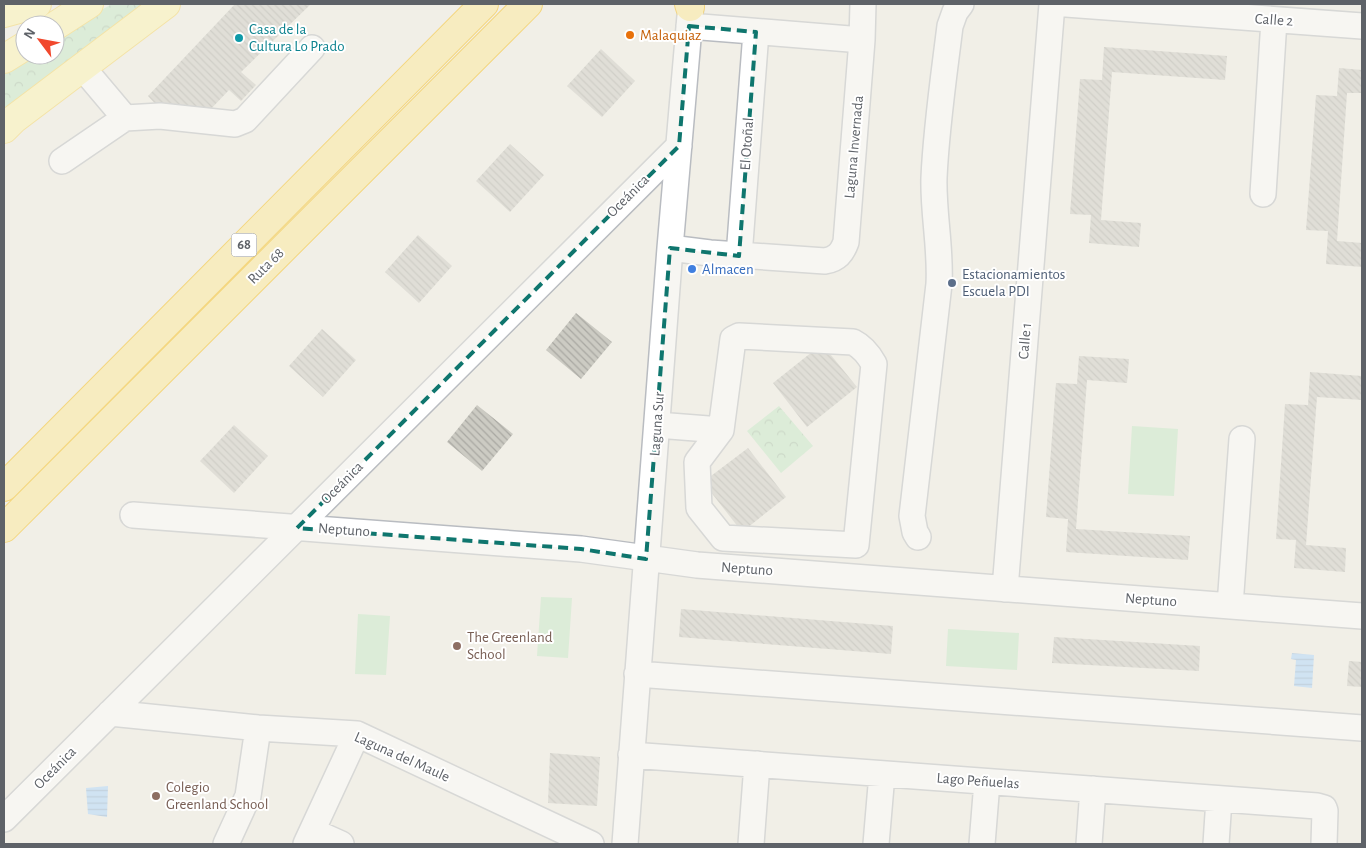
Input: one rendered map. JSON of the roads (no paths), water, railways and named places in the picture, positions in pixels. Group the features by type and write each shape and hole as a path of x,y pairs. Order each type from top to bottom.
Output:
{"highway":[{"name":"Ruta 68","path":"4,486 484,4"},
{"name":"Ruta 68","path":"4,528 528,4"}],"main road":[{"path":"4,14 37,4"},
{"path":"65,20 89,4"},
{"path":"4,129 14,119 166,4"},
{"path":"4,60 15,53"}],"street":[{"path":"689,10 756,32 862,40 863,4"},
{"path":"918,537 915,532 912,516 939,284 940,261 935,206 936,160 950,26 955,12 961,4"},
{"name":"Calle 1","path":"1004,589 1052,4"},
{"name":"Calle 2","path":"1066,4 1362,26"},
{"name":"Laguna Sur","path":"624,844 689,10"},
{"path":"1263,194 1274,20"},
{"name":"El Otoñal","path":"739,256 756,32"},
{"name":"Laguna Invernada","path":"670,248 739,256 825,261 832,260 839,255 846,242 862,40"},
{"path":"62,161 125,118 160,116 235,124 245,120 312,48"},
{"path":"82,67 125,118"},
{"name":"Oceánica","path":"4,818 679,146"},
{"path":"738,336 853,342 860,346 870,356 874,364 856,545 723,538 699,508 697,462 721,430 733,339 738,336"},
{"path":"657,425 721,430"},
{"path":"1230,606 1242,439"},
{"name":"Neptuno","path":"132,515 580,549 696,566 1362,616"},
{"path":"638,674 1362,728"},
{"name":"Laguna del Maule","path":"110,713 258,728 357,734 591,844"},
{"path":"226,844 248,796 258,728"},
{"path":"341,844 309,838 357,734"},
{"name":"Lago Peñuelas","path":"631,755 1317,806 1324,808 1326,815 1324,844"},
{"path":"751,844 757,764"},
{"path":"876,844 882,774"},
{"path":"982,844 987,782"},
{"path":"1089,844 1093,789"},
{"path":"1216,844 1219,799"}],"water":[{"path":"1292,653 1314,655 1312,688 1294,686 1296,660 1291,659"},
{"path":"108,786 107,817 88,814 86,788"}],"place":[{"name":"Malaquiaz","path":"630,35"},
{"name":"Casa de la Cultura Lo Prado","path":"239,38"},
{"name":"Almacen","path":"692,269"},
{"name":"Estacionamientos Escuela PDI","path":"952,283"},
{"name":"The Greenland School","path":"457,646"},
{"name":"Colegio Greenland School","path":"156,796"}]}
